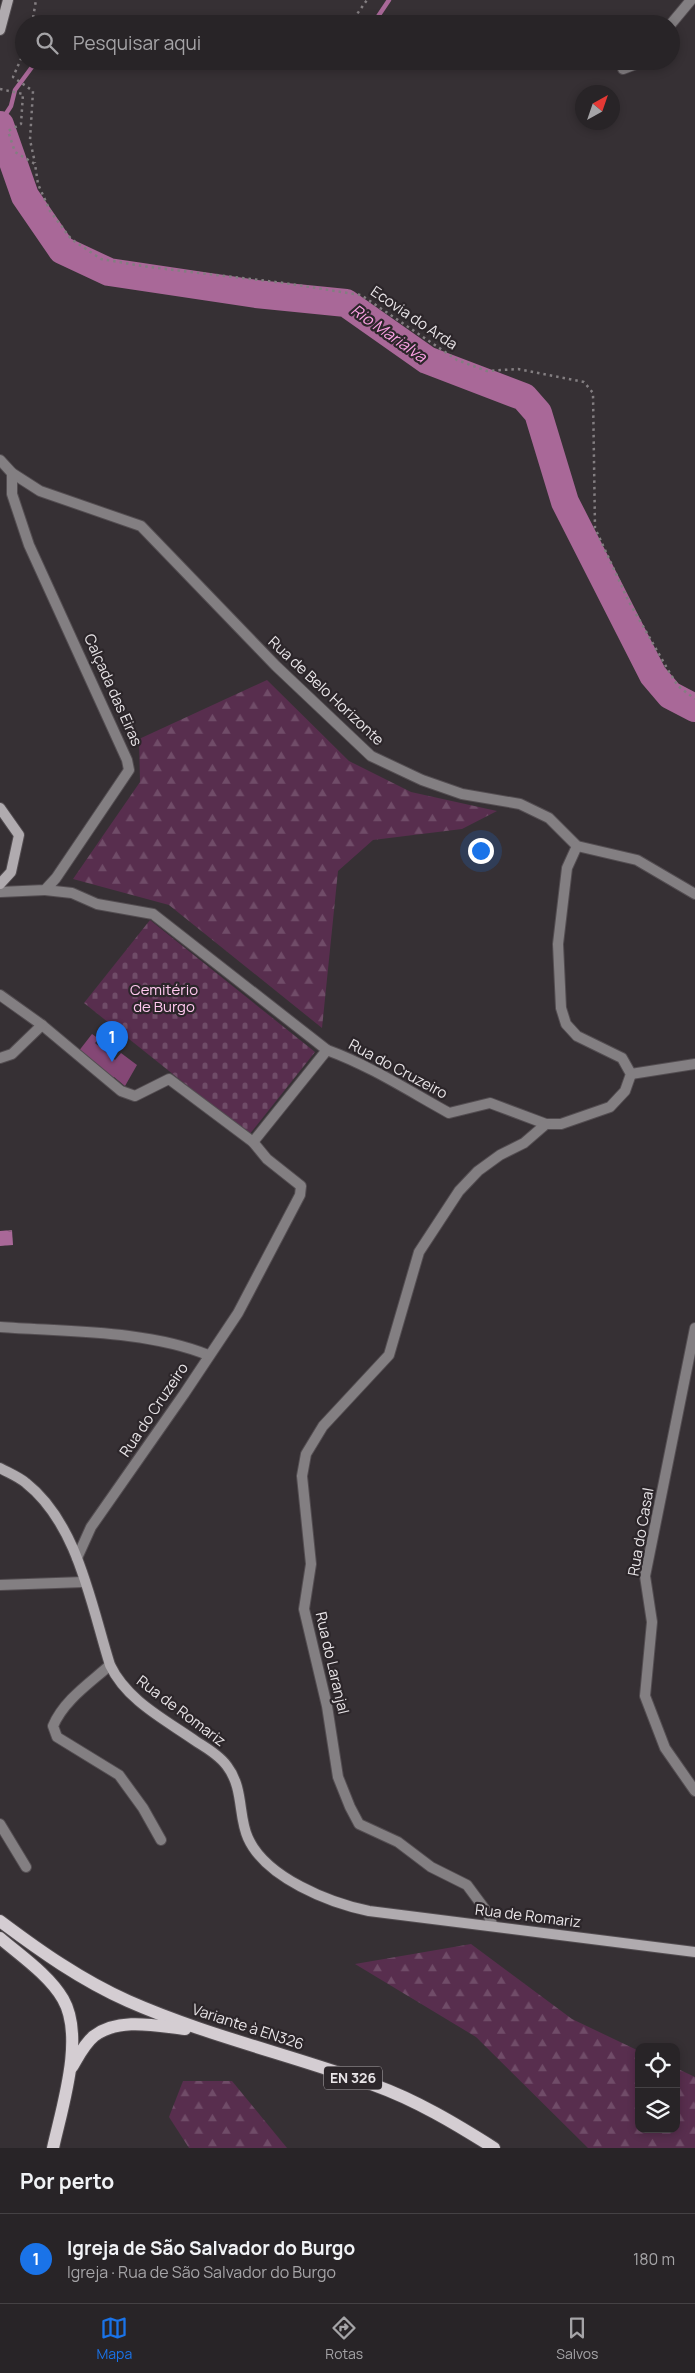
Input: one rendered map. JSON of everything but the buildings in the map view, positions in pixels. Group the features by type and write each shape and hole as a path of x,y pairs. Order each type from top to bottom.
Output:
{"main road":[{"path":"0,30 8,0"},
{"path":"0,808 20,835 10,872 0,884"},
{"name":"Rua de Romariz","path":"0,1468 27,1484 54,1512 73,1544 110,1665 118,1682 134,1698 207,1748 228,1766 240,1795 248,1838 261,1857 282,1874 310,1891 341,1905 369,1911 695,1952"},
{"name":"Variante à EN326","path":"0,1921 79,1977 128,2001 203,2031 376,2085 449,2120 494,2148"},
{"path":"0,1938 50,1983 63,1999 70,2020 72,2039 69,2072 53,2148"},
{"path":"69,2072 83,2048 94,2036 108,2028 137,2024 203,2031"}],"street":[{"path":"678,15 691,0"},
{"name":"Rua de Belo Horizonte","path":"0,460 12,473 40,491 141,526 276,666 371,756 422,780 462,794 520,804 549,818 577,846"},
{"name":"Calçada das Eiras","path":"12,473 12,494 29,545 128,760 128,770 56,878 45,890"},
{"path":"695,894 637,860 577,846 567,868 558,944 561,1008 566,1024 577,1036 622,1058 631,1074 695,1064"},
{"path":"0,892 45,890 72,893 96,904 152,914 327,1050"},
{"path":"0,995 42,1025 121,1091 135,1096 169,1079 253,1142"},
{"path":"0,1058 12,1054 42,1025"},
{"name":"Rua do Cruzeiro","path":"77,1558 91,1527 238,1313 300,1195 301,1186 267,1158 253,1142 327,1050 351,1059 398,1083 449,1113 490,1103 546,1124 561,1124 610,1107 625,1091 631,1074"},
{"name":"Rua do Laranjal","path":"493,1926 467,1884 431,1866 398,1842 360,1824 350,1807 338,1776 327,1706 304,1609 311,1564 302,1476 306,1454 323,1426 389,1355 420,1252 459,1191 478,1171 500,1155 524,1143 546,1124"},
{"path":"0,1327 154,1340 191,1348 208,1355"},
{"name":"Rua do Casal","path":"695,1328 645,1576 652,1622 645,1696 665,1748 695,1791"},
{"path":"0,1585 84,1582"},
{"path":"110,1665 71,1700 58,1714 53,1726 57,1737 119,1775 143,1808 162,1840"},
{"path":"0,1824 26,1867"}],"path":[{"path":"34,15 36,0"},
{"path":"356,15 367,0"},
{"name":"Ecovia do Arda","path":"17,70 14,77 33,91 30,140 38,184 50,211 71,239 101,259 361,295 457,360 487,371 518,369 584,382 593,393 595,528 628,600 666,667 678,686 688,695 695,698"},
{"path":"0,89 22,94 21,124 8,131 16,152 35,164"}],"green space":[{"path":"267,680 349,761 411,792 497,811 462,829 373,840 338,871 322,1028 169,905 73,879 140,782 139,739"},
{"name":"Cemitério de Burgo","path":"150,920 315,1052 249,1135 84,1003"},
{"path":"471,1944 572,2019 635,2049 635,2133 680,2133 680,2070 695,2077 695,2148 588,2148 476,2037 355,1964"},
{"path":"183,2081 232,2081 287,2148 189,2148 169,2117"}],"water":[{"path":"12,1230 13,1245 0,1246 0,1231"}],"waterway":[{"path":"379,15 389,0"},
{"path":"0,123 11,106 15,90 30,70"},
{"name":"Rio Marialva","path":"0,125 25,196 62,250 109,272 256,294 346,303 427,360 524,397 538,413 565,502 653,675 670,695 695,708"}],"place":[{"name":"Igreja de São Salvador do Burgo","path":"112,1062"}]}
